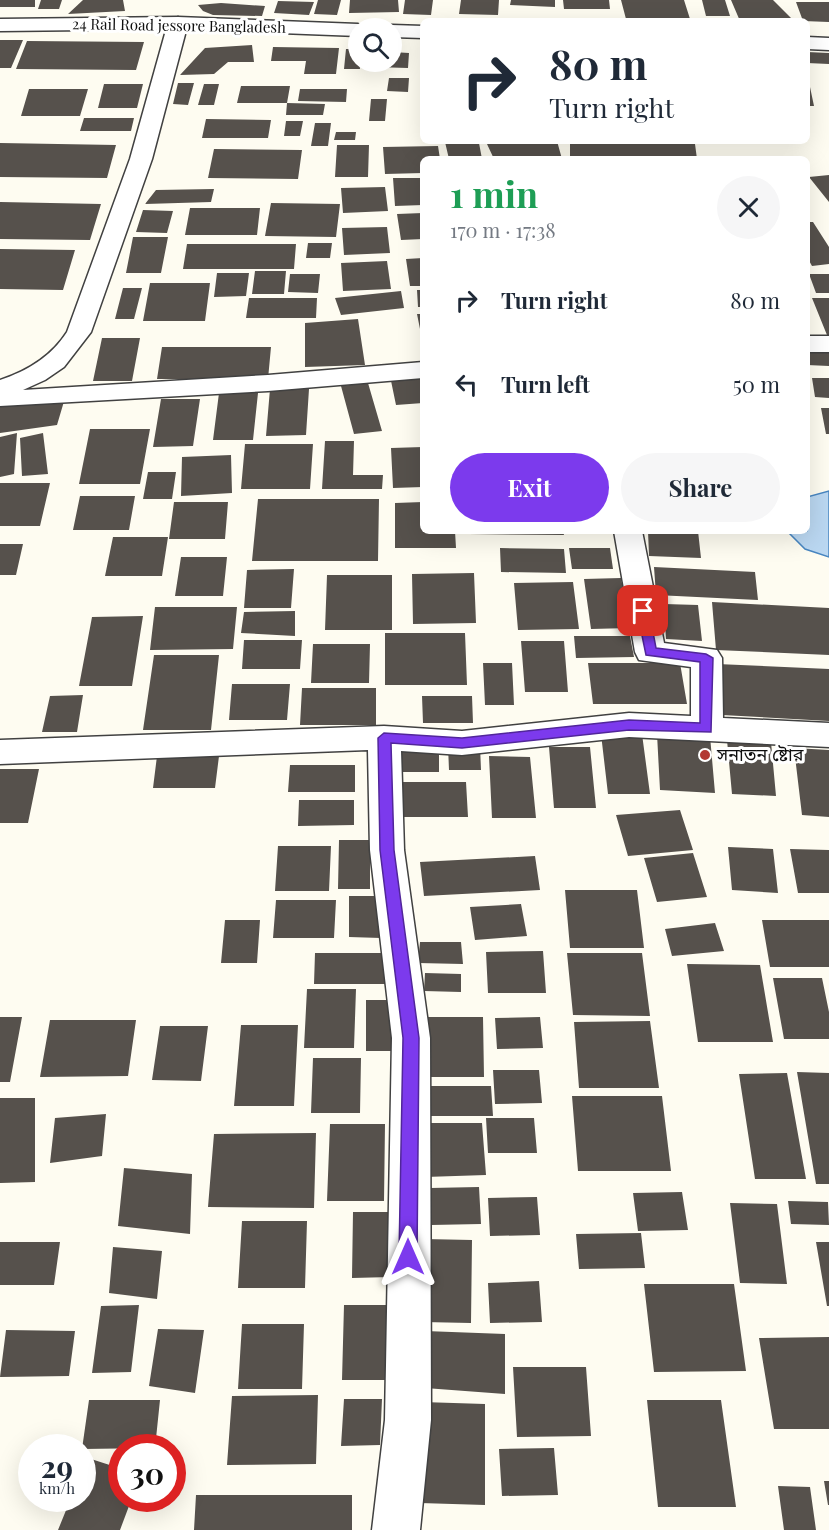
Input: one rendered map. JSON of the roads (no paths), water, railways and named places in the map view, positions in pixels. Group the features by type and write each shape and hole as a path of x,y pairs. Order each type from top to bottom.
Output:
{"street":[{"name":"24 Rail Road jessore Bangladesh","path":"0,25 173,16 348,29"},
{"path":"0,389 30,379 52,366 70,349 79,332 141,159 173,16"},
{"path":"402,31 420,32"},
{"path":"810,43 829,44"},
{"path":"810,345 829,344"},
{"path":"0,399 268,383 420,370"},
{"path":"629,534 650,652 706,658 706,729"},
{"path":"0,752 384,738 462,743 629,725 829,735"},
{"path":"384,738 387,850 411,1038 408,1420 396,1530"}],"water":[{"path":"829,491 829,557 805,549 790,534 810,534 810,496"}],"place":[{"name":"সনাতন ষ্টোর","path":"705,755"}]}
